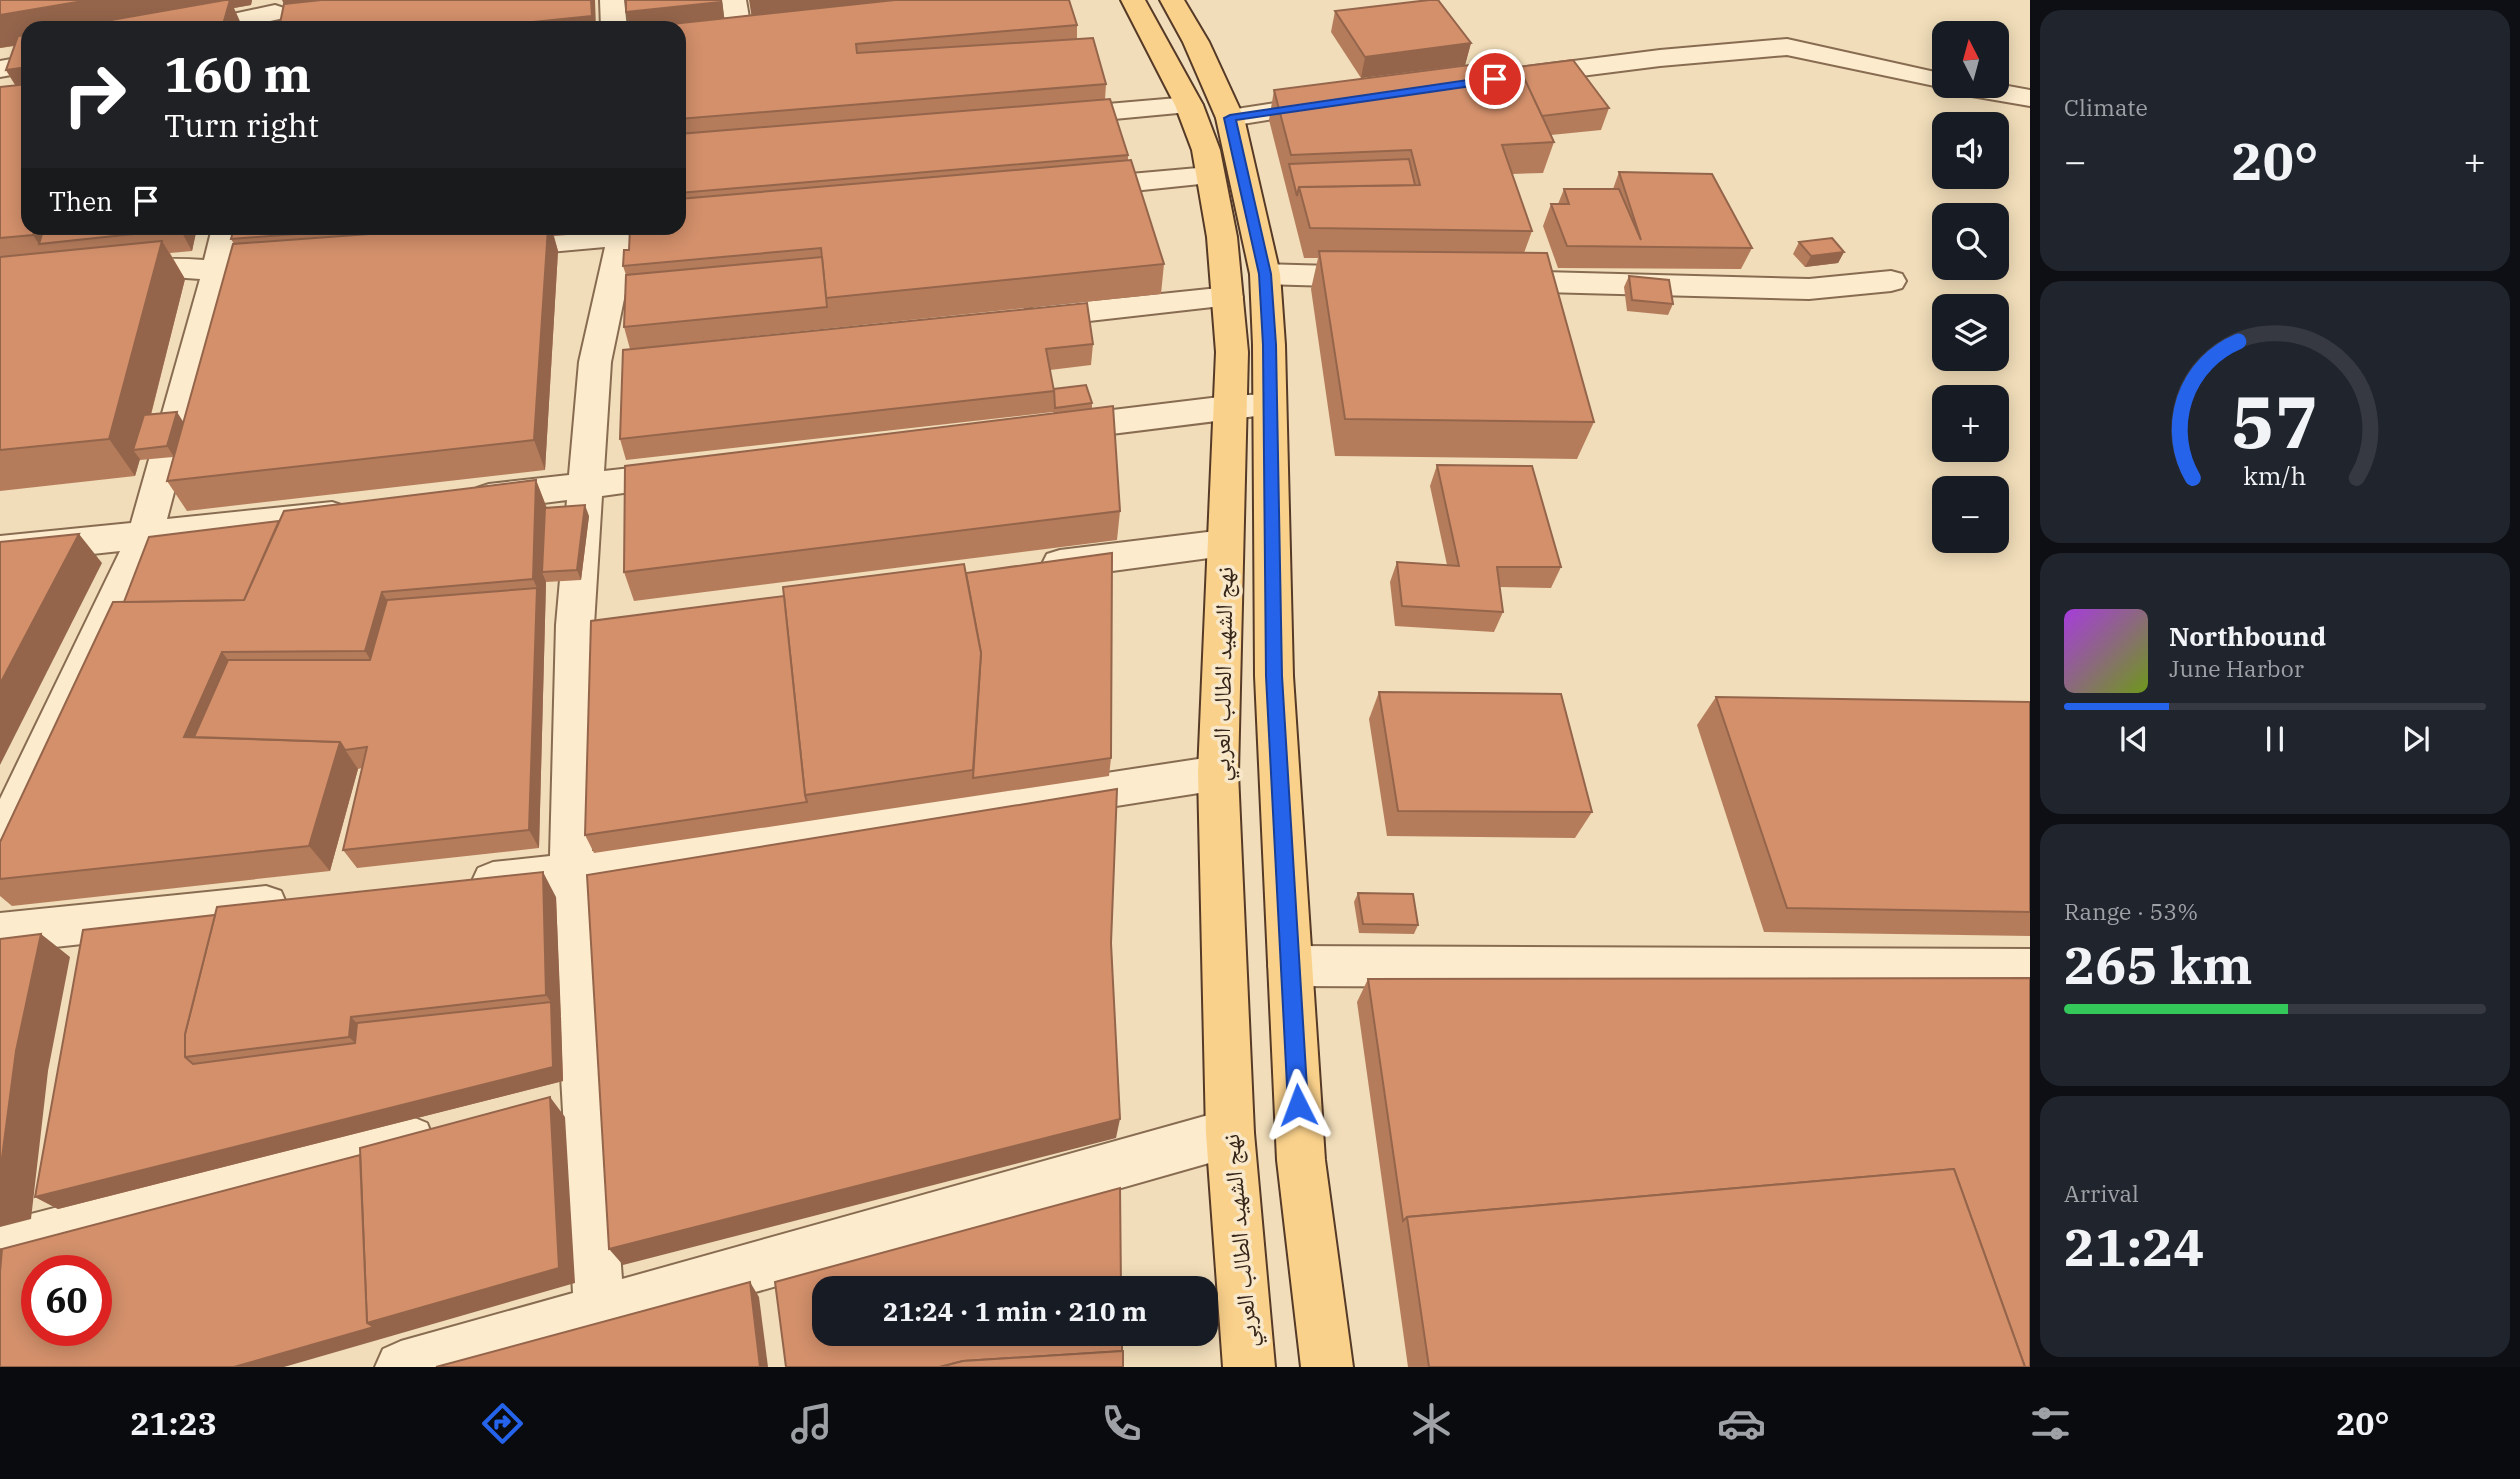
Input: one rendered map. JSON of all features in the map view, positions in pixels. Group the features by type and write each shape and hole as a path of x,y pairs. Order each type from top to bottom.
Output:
{"main road":[{"name":"نهج الشهيد الطالب العربي","path":"1133,0 1189,105 1206,150 1222,237 1228,297 1232,352 1228,407 1218,773 1230,1133 1249,1367"},
{"name":"نهج الشهيد الطالب العربي","path":"1172,0 1196,42 1230,118 1265,274 1269,345 1274,676 1301,1160 1327,1367"}],"street":[{"path":"612,0 614,21"},
{"path":"734,0 726,30 765,26"},
{"path":"237,21 274,14"},
{"path":"1495,79 1660,58 1787,47 1932,79"},
{"path":"0,69 21,65"},
{"path":"2009,94 2030,98"},
{"path":"1230,118 1349,100"},
{"path":"1037,118 1189,105"},
{"path":"1060,189 1209,176"},
{"path":"0,842 145,535 225,235"},
{"path":"474,249 589,235"},
{"path":"599,1310 565,1099 571,873 589,623 587,486 609,360 607,298 628,235"},
{"path":"106,274 172,267 217,271 271,266"},
{"path":"1265,274 1403,278"},
{"path":"1472,280 1788,289 1891,281"},
{"path":"1008,320 1228,297"},
{"path":"1037,431 1228,407 1269,405"},
{"path":"463,500 710,471"},
{"path":"0,550 366,511"},
{"path":"1031,568 1224,543"},
{"path":"462,885 571,873 1218,773"},
{"path":"0,933 89,944 298,902"},
{"path":"1290,966 2030,969"},
{"path":"30,1226 452,1128"},
{"path":"401,1367 1230,1133"}],"building":[{"path":"0,0 89,0 0,15"},
{"path":"225,0 230,0 224,21 106,21"},
{"path":"321,0 591,0 592,16 543,21 280,21 284,4"},
{"path":"626,0 721,0 721,2 626,12"},
{"path":"895,0 1069,0 1077,25 856,44 857,53 1093,38 1106,84 686,118 686,23"},
{"path":"1438,0 1471,43 1365,57 1335,11"},
{"path":"18,36 21,36 21,68 6,70"},
{"path":"1516,59 1554,142 1502,145 1532,231 1310,228 1299,187 1420,185 1411,150 1291,155 1274,90"},
{"path":"1573,60 1609,108 1542,116 1519,67"},
{"path":"21,85 21,235 33,235 0,238 0,87"},
{"path":"1110,99 1128,155 686,192 686,133"},
{"path":"1409,159 1415,185 1299,187 1297,196 1289,164"},
{"path":"1131,160 1164,264 826,298 821,248 623,266 624,250 629,250 630,235 686,235 686,198"},
{"path":"1619,172 1712,174 1752,248 1567,246 1551,204 1569,204 1564,189 1619,189 1641,240"},
{"path":"42,235 124,235 39,244"},
{"path":"232,235 282,235 231,239"},
{"path":"356,235 548,235 534,440 167,481 233,244"},
{"path":"1832,238 1844,252 1811,256 1799,242"},
{"path":"162,241 109,439 0,450 0,257"},
{"path":"1319,251 1547,253 1594,422 1345,419"},
{"path":"822,257 827,307 624,327 626,275"},
{"path":"1629,276 1669,280 1673,304 1632,300"},
{"path":"1087,303 1093,344 1046,349 1054,391 620,439 623,350"},
{"path":"1086,385 1092,403 1055,408 1054,389"},
{"path":"1113,406 1120,511 624,572 625,466"},
{"path":"177,412 167,446 133,450 144,415"},
{"path":"1437,465 1532,466 1561,567 1497,567 1503,612 1402,606 1397,562 1459,566"},
{"path":"536,480 533,579 382,592 365,651 222,652 184,737 340,742 309,846 0,879 0,842 113,602 244,600 284,511"},
{"path":"585,505 577,570 542,572 545,508"},
{"path":"279,521 244,600 124,602 149,537"},
{"path":"79,534 0,684 0,542"},
{"path":"1112,553 1111,758 973,778 981,653 966,573"},
{"path":"964,564 981,653 973,770 805,795 783,587"},
{"path":"537,588 529,830 343,850 367,747 345,750 340,742 194,737 228,660 370,660 387,600"},
{"path":"784,596 807,802 585,835 591,621"},
{"path":"1379,692 1561,694 1592,812 1398,811"},
{"path":"1716,697 2030,702 2030,912 1787,908"},
{"path":"1117,789 1111,943 1120,1119 609,1249 587,875"},
{"path":"543,872 546,995 351,1017 349,1037 185,1057 185,1034 217,907"},
{"path":"1358,893 1413,894 1418,925 1363,924"},
{"path":"215,915 185,1034 185,1057 193,1064 355,1043 357,1023 551,1002 553,1067 35,1197 83,930"},
{"path":"41,934 16,1051 0,1173 0,939"},
{"path":"2030,978 2030,1367 2025,1367 1954,1169 1407,1217 1403,1221 1368,979"},
{"path":"550,1097 559,1268 367,1323 360,1148"},
{"path":"360,1155 367,1323 374,1327 234,1367 0,1367 2,1249"},
{"path":"1954,1169 2025,1367 1429,1367 1407,1217"},
{"path":"1120,1188 1121,1276 812,1276 812,1346 1122,1346 1122,1351 963,1361 940,1367 786,1367 775,1282"},
{"path":"750,1282 760,1367 436,1367"},
{"path":"1123,1351 1123,1367 940,1367 963,1361"}],"route":[{"path":"1298,1105 1274,676 1269,345 1265,274 1230,118 1495,79"}]}
